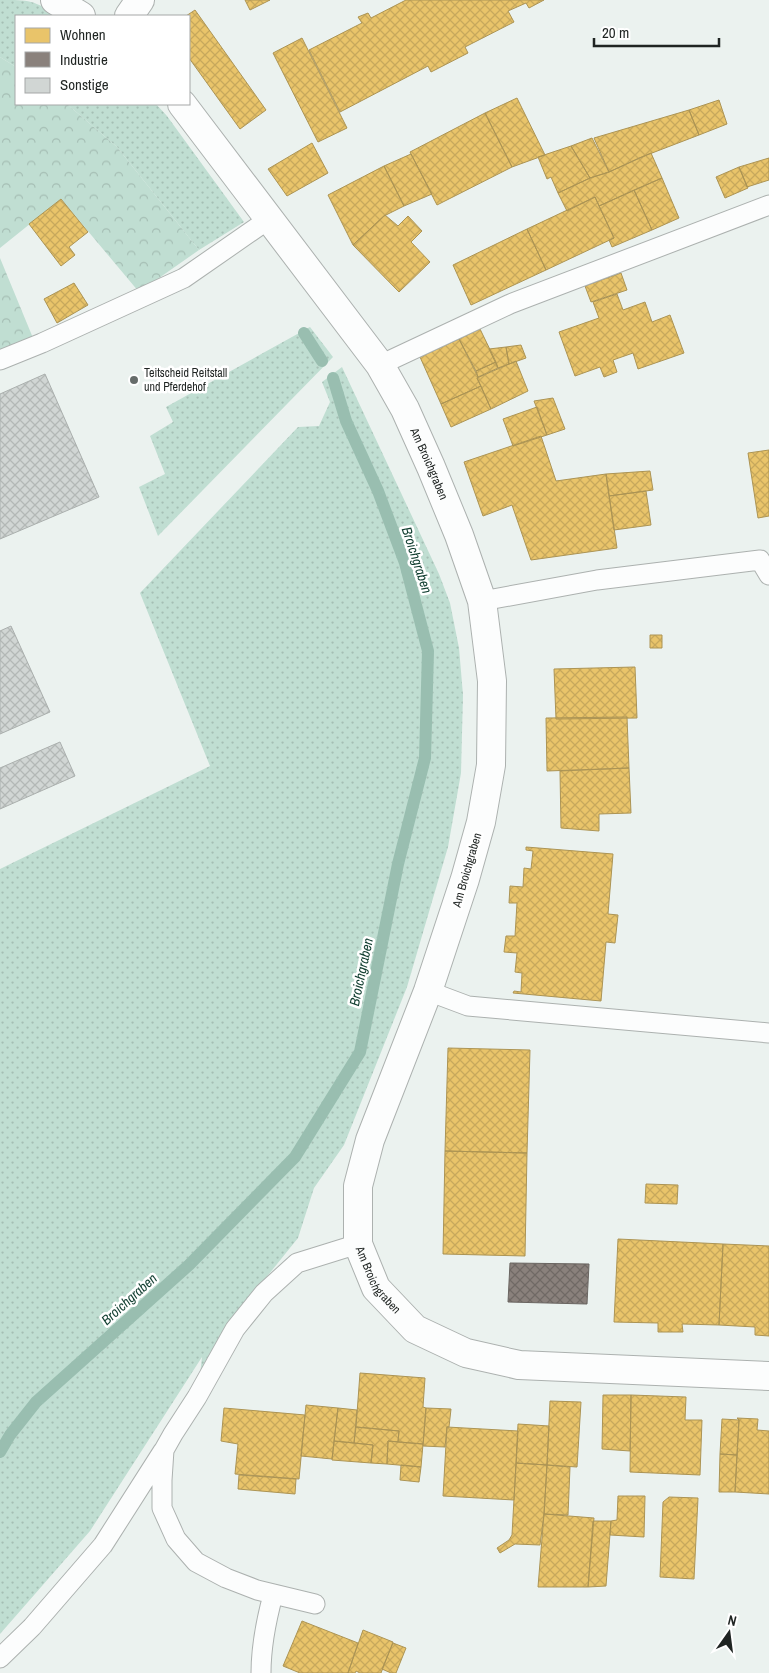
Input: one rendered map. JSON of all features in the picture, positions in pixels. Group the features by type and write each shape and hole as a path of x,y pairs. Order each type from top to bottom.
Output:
{"street":[{"path":"55,0 79,15"},
{"path":"130,15 140,0"},
{"name":"Am Broichgraben","path":"183,105 380,365 405,409 431,467 459,536 482,601 492,681 492,765 481,822 465,879 428,991 370,1140 358,1186 358,1244 376,1288 415,1329 466,1353 519,1365 769,1376"}],"lane":[{"path":"380,365 510,304 769,205"},
{"path":"0,360 42,343 184,278 269,219"},
{"path":"482,601 597,580 766,564"},
{"path":"428,991 468,1006 769,1033"},
{"path":"0,1658 32,1627 103,1545 197,1397 235,1329 264,1293 297,1263 358,1244"},
{"path":"164,1450 162,1508 176,1539 196,1562 226,1578 273,1595 315,1604"},
{"path":"261,1673 261,1651 266,1619 273,1595"}],"green space":[{"path":"0,0 31,2 57,15 15,15 15,66 0,57"},
{"path":"0,57 15,66 15,105 68,105 117,147 199,250 139,292 61,199 0,248"},
{"path":"68,105 157,105 167,116 244,222 199,250 117,147"},
{"path":"0,258 33,338 0,350"},
{"path":"310,327 333,357 158,536 139,487 165,474 150,436 173,422 166,407"},
{"path":"342,367 439,574 450,603 459,648 463,695 461,773 448,847 407,987 344,1145 314,1188 298,1238 248,1300 200,1375 202,1357 90,1531 0,1634 0,869 210,766 140,593 298,427 319,426 330,402 322,382"}],"building: Wohnen":[{"path":"245,0 270,0 250,10"},
{"path":"406,0 544,0 529,8 526,3 508,11 514,22 465,47 468,53 431,72 428,66 340,112 309,50 362,23 358,17 368,13 371,18"},
{"path":"195,10 266,110 240,129 190,59 190,15 188,15"},
{"path":"302,38 347,128 318,142 273,53"},
{"path":"517,98 545,155 512,167 485,113"},
{"path":"719,100 727,124 699,135 689,110"},
{"path":"689,110 699,135 639,158 609,172 594,138"},
{"path":"485,113 512,167 437,205 410,152"},
{"path":"592,138 609,172 590,178 571,146"},
{"path":"312,143 328,173 287,196 268,169"},
{"path":"571,146 590,178 558,193 551,177 547,179 538,157"},
{"path":"651,153 662,178 599,206 595,197 567,211 558,193"},
{"path":"411,154 432,194 404,206 384,166"},
{"path":"769,158 769,180 747,187 739,167"},
{"path":"384,166 404,206 384,216 353,245 328,195"},
{"path":"739,167 748,188 725,198 716,177"},
{"path":"662,178 679,218 652,230 634,190"},
{"path":"634,190 652,230 612,247 609,240 614,238 599,206"},
{"path":"595,197 614,238 546,270 527,229"},
{"path":"61,199 88,232 69,247 75,255 61,266 29,224"},
{"path":"385,215 398,226 408,216 422,231 411,242 430,262 399,292 353,245"},
{"path":"527,229 546,270 471,305 453,265"},
{"path":"621,273 627,290 591,302 585,286"},
{"path":"74,283 88,305 57,323 44,299"},
{"path":"617,294 623,310 645,302 652,322 670,315 684,353 638,369 633,353 613,360 617,372 604,377 600,367 575,376 559,332 599,318 593,302"},
{"path":"480,329 496,362 476,371 459,339"},
{"path":"459,339 481,386 441,404 420,357"},
{"path":"521,345 526,358 509,364 506,347"},
{"path":"506,347 509,364 498,368 489,349"},
{"path":"516,361 528,391 491,409 477,378"},
{"path":"496,362 498,368 478,377 476,371"},
{"path":"481,386 491,409 451,427 441,404"},
{"path":"553,398 565,429 547,435 534,401"},
{"path":"537,407 547,435 513,446 503,419"},
{"path":"541,436 556,481 606,474 617,548 531,560 512,505 483,516 464,462"},
{"path":"769,450 769,516 758,518 748,453"},
{"path":"650,471 653,490 609,496 606,474"},
{"path":"646,491 651,525 614,530 609,496"},
{"path":"650,635 662,635 662,648 650,648"},
{"path":"635,667 637,718 556,719 554,669"},
{"path":"627,717 629,768 547,771 546,718"},
{"path":"629,768 631,813 599,814 599,831 561,828 560,771"},
{"path":"526,847 613,854 608,914 618,915 615,943 606,942 601,1001 513,993 514,991 521,992 522,973 515,972 517,953 504,952 506,936 515,936 517,903 509,903 510,886 523,887 524,868 531,869 533,851 526,850"},
{"path":"448,1048 530,1050 527,1153 445,1151"},
{"path":"445,1151 527,1153 525,1256 443,1254"},
{"path":"646,1184 678,1185 677,1204 645,1203"},
{"path":"618,1239 723,1244 719,1325 682,1324 683,1332 658,1332 658,1323 614,1322"},
{"path":"723,1244 769,1246 769,1336 755,1335 755,1327 719,1325"},
{"path":"360,1373 425,1378 423,1407 426,1408 423,1444 398,1442 399,1431 356,1427"},
{"path":"603,1395 631,1395 630,1451 602,1449"},
{"path":"631,1395 686,1397 685,1420 702,1420 700,1475 630,1472"},
{"path":"550,1401 581,1402 577,1467 547,1465"},
{"path":"306,1405 338,1408 332,1459 301,1456"},
{"path":"224,1408 305,1415 299,1479 235,1474 238,1444 221,1441"},
{"path":"338,1408 357,1410 354,1443 334,1441"},
{"path":"426,1408 451,1409 445,1447 423,1446"},
{"path":"737,1418 758,1419 757,1430 769,1431 769,1494 735,1492 739,1420"},
{"path":"722,1419 739,1420 737,1455 720,1454"},
{"path":"518,1424 549,1426 547,1465 516,1463"},
{"path":"356,1427 399,1431 398,1442 388,1441 387,1464 371,1463 373,1445 354,1443"},
{"path":"447,1427 518,1431 514,1500 443,1496"},
{"path":"334,1441 373,1445 371,1463 332,1460"},
{"path":"388,1441 423,1444 421,1467 387,1464"},
{"path":"720,1454 737,1455 735,1492 719,1492"},
{"path":"516,1463 547,1465 540,1545 515,1544 500,1553 497,1548 509,1540 512,1535"},
{"path":"401,1465 421,1467 419,1482 400,1480"},
{"path":"547,1465 570,1467 568,1515 544,1514"},
{"path":"239,1475 296,1479 295,1494 238,1489"},
{"path":"618,1496 645,1496 644,1537 610,1535 611,1521 617,1520"},
{"path":"669,1497 698,1498 694,1579 660,1577 663,1502"},
{"path":"544,1514 594,1518 588,1587 538,1587"},
{"path":"593,1521 611,1521 606,1586 588,1587"},
{"path":"302,1621 358,1643 348,1673 300,1673 283,1666"},
{"path":"363,1630 393,1642 381,1673 360,1673 356,1671 355,1673 348,1673"},
{"path":"393,1643 406,1648 396,1673 382,1669"}],"building: Industrie":[{"path":"510,1263 589,1264 587,1304 508,1302"}],"building: Sonstige":[{"path":"45,374 99,497 0,539 0,394"},
{"path":"11,626 50,712 0,734 0,631"},
{"path":"60,742 75,776 0,809 0,768"}],"waterway":[{"name":"Broichgraben","path":"304,333 322,361"},
{"name":"Broichgraben","path":"0,1452 10,1435 36,1402 189,1265 295,1157 360,1052 398,864 425,758 428,651 405,563 378,491 346,421 333,378"}],"place":[{"name":"Teitscheid Reitstall und Pferdehof","path":"134,380"}]}
